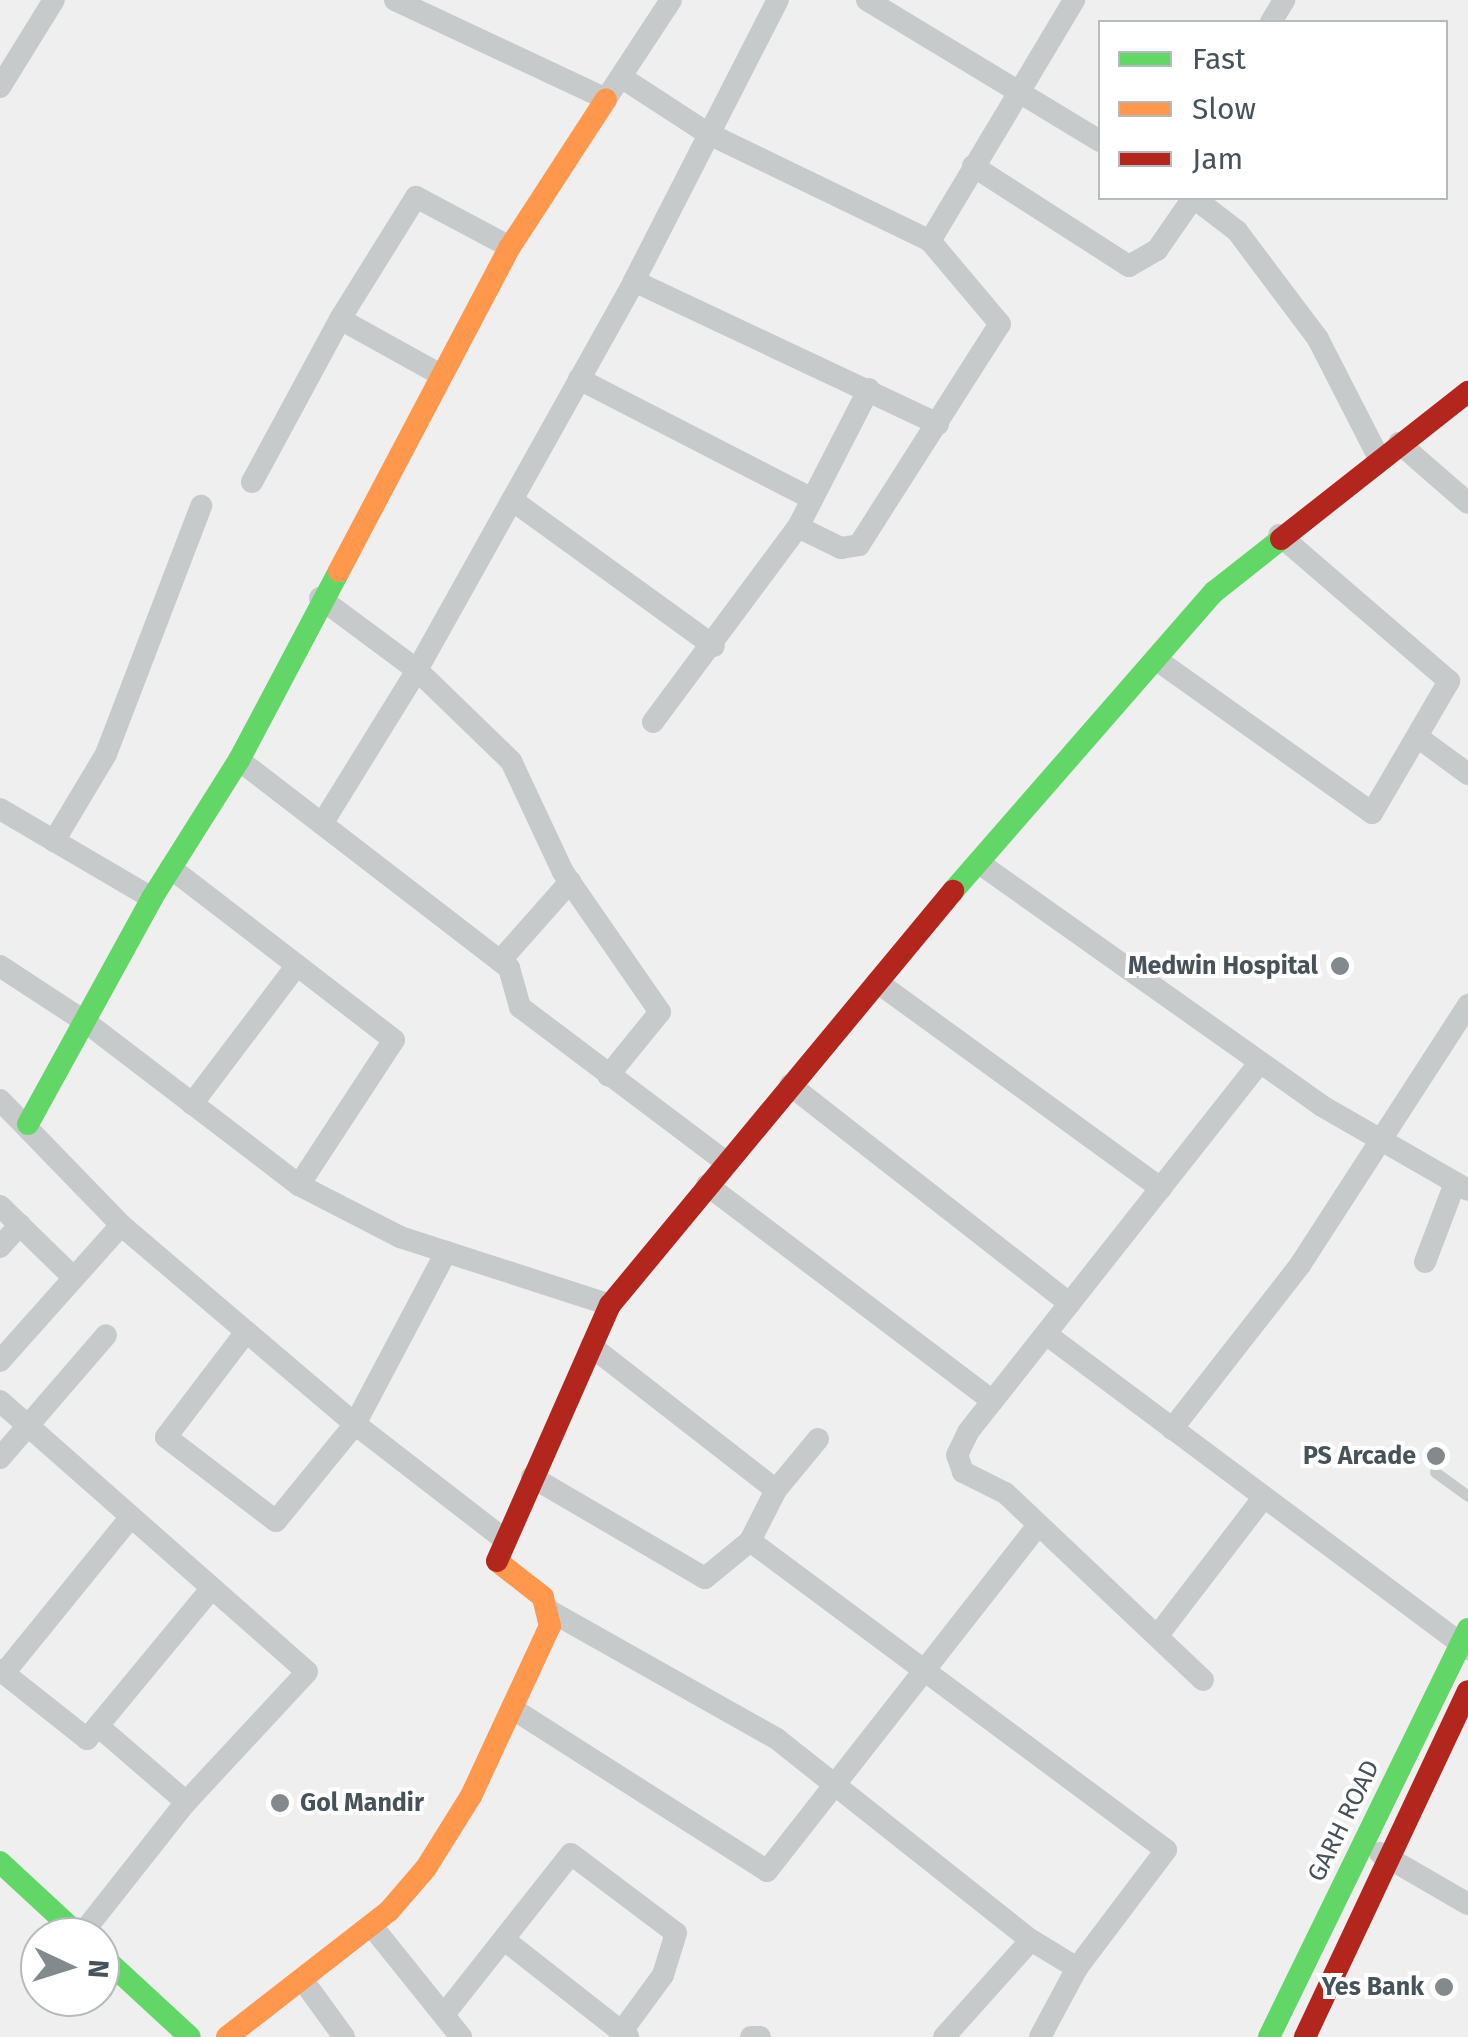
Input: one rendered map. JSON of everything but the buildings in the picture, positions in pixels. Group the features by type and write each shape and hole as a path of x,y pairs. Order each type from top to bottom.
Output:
{"street":[{"path":"0,87 54,0"},
{"path":"395,0 606,99"},
{"path":"28,1124 87,1023 152,898 239,760 320,598 510,248 606,99 624,80 671,0"},
{"path":"322,824 417,670 579,380 778,0"},
{"path":"867,0 1098,140"},
{"path":"930,241 1016,91 1074,0"},
{"path":"624,80 707,133 930,241 1000,324 858,544 841,548 798,527"},
{"path":"972,166 1129,266 1157,250 1192,200"},
{"path":"252,482 340,320 416,197 510,248"},
{"path":"1196,200 1237,231 1318,339 1378,458"},
{"path":"634,280 938,424"},
{"path":"340,320 440,375"},
{"path":"579,380 812,500"},
{"path":"653,722 714,646 798,527 870,389"},
{"path":"1077,1968 1032,1940 777,1739 550,1611 543,1597 495,1559 610,1304 790,1085 1214,592 1279,535 1468,392"},
{"path":"1399,443 1468,502"},
{"path":"512,500 714,646"},
{"path":"54,841 106,754 201,506"},
{"path":"1157,660 1372,814 1449,681 1279,535"},
{"path":"320,598 417,670 511,761 570,882 660,1012 608,1076"},
{"path":"1418,738 1468,774"},
{"path":"239,760 509,968 520,1007 726,1162"},
{"path":"0,809 152,898"},
{"path":"979,863 1260,1064 1383,1142 1462,1186 1425,1262"},
{"path":"171,868 394,1040 298,1185"},
{"path":"500,962 570,882"},
{"path":"192,1104 297,965"},
{"path":"0,966 87,1023 298,1185 400,1237 610,1304"},
{"path":"877,982 1161,1188"},
{"path":"1172,1429 1300,1265 1468,1005"},
{"path":"1204,1680 1005,1492 963,1472 957,1455 992,1401 1260,1064"},
{"path":"790,1085 1070,1304"},
{"path":"0,1100 28,1124 122,1225 355,1424 504,1540"},
{"path":"707,1185 992,1401"},
{"path":"0,1206 74,1278"},
{"path":"0,1247 20,1225"},
{"path":"0,1361 122,1225"},
{"path":"246,1332 166,1437 276,1521 355,1424 446,1252"},
{"path":"1046,1334 1264,1498 1466,1640"},
{"path":"0,1458 106,1335"},
{"path":"591,1346 776,1490"},
{"path":"0,1401 307,1672 186,1802 97,1917"},
{"path":"532,1477 705,1578 750,1542 776,1490 818,1439"},
{"path":"1158,1635 1264,1498"},
{"path":"131,1517 2,1672 87,1739 212,1588"},
{"path":"514,1709 768,1871 1038,1526"},
{"path":"750,1542 1166,1850 1077,1968 1072,1988 1040,2037"},
{"path":"227,2037 371,1925 426,1868 514,1709 540,1654 550,1611"},
{"name":"GARH ROAD","path":"1269,2037 1466,1640"},
{"path":"1305,2037 1468,1691"},
{"path":"98,1726 186,1802"},
{"path":"1363,1845 1468,1904"},
{"path":"446,2012 507,1942 571,1854 676,1933 662,1975 625,2034 507,1942"},
{"path":"0,1862 59,1917"},
{"path":"371,1925 446,2012 461,2037"},
{"path":"944,2037 1032,1940"},
{"path":"120,1972 190,2037"},
{"path":"302,1980 344,2037"},
{"path":"750,2037 760,2037"}],"lane":[{"path":"1435,1472 1468,1496"}],"traffic: fast":[{"path":"953,891 1214,592 1281,539"},
{"path":"28,1124 152,898 239,760 339,571"},
{"path":"1269,2037 1468,1629"},
{"path":"0,1862 59,1917"},
{"path":"120,1972 190,2037"}],"traffic: slow":[{"path":"339,571 510,247 606,99"},
{"path":"227,2037 389,1911 426,1868 471,1796 550,1626 543,1597 497,1561"}],"traffic: jam":[{"path":"1281,539 1468,392"},
{"path":"497,1561 610,1305 953,891"},
{"path":"1305,2037 1468,1691"}],"place":[{"name":"Medwin Hospital","path":"1340,966"},
{"name":"PS Arcade","path":"1436,1456"},
{"name":"Gol Mandir","path":"280,1803"},
{"name":"Yes Bank","path":"1444,1987"}]}
